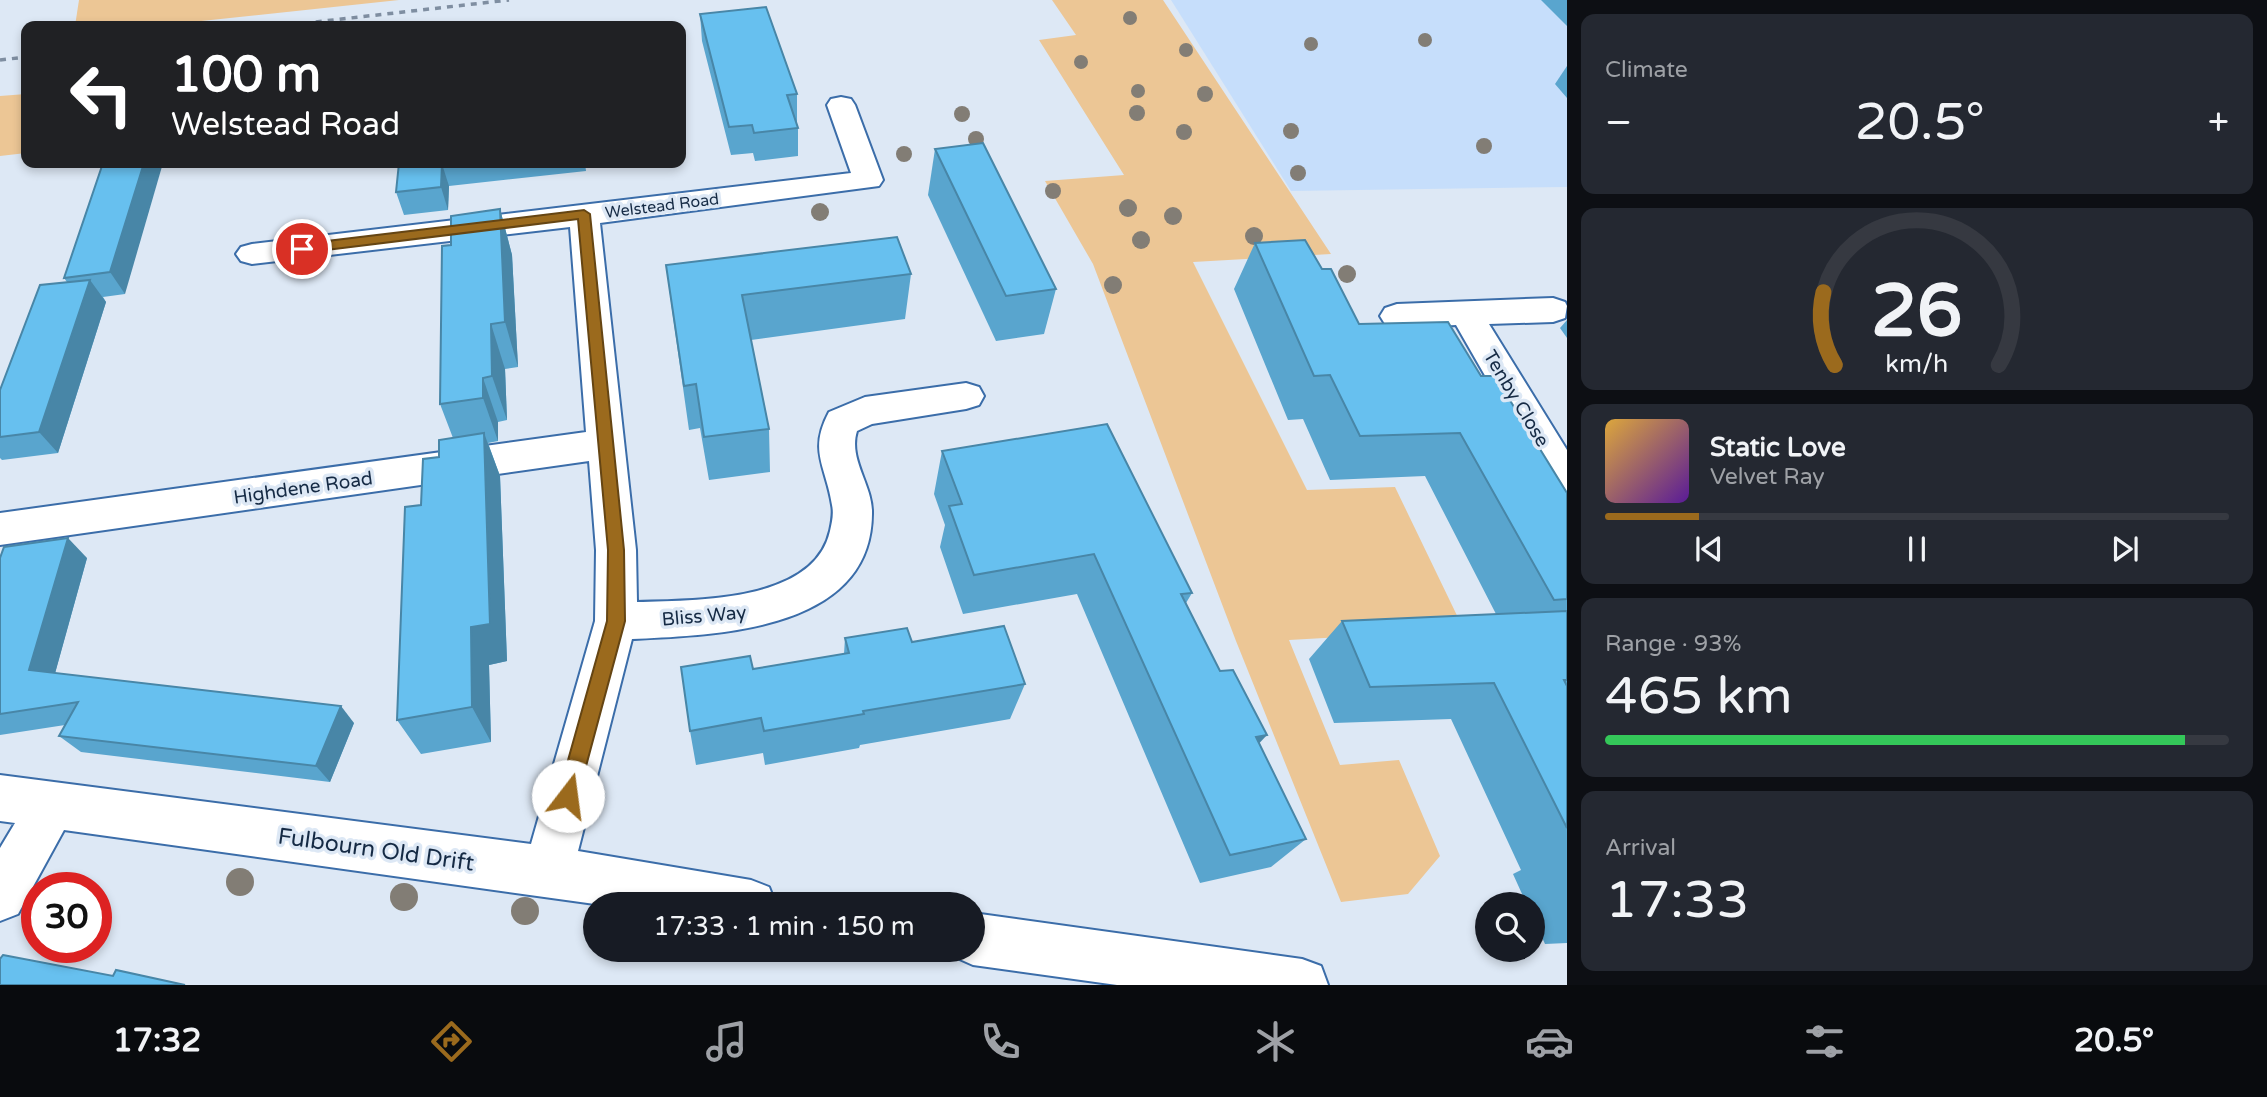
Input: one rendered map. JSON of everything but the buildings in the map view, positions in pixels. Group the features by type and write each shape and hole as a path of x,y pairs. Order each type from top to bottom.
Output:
{"street":[{"name":"Welstead Road","path":"252,254 478,229 868,180 841,105"},
{"path":"548,871 616,621 616,550 584,214"},
{"path":"1397,316 1553,310"},
{"name":"Tenby Close","path":"1466,314 1567,483"},
{"name":"Bliss Way","path":"616,621 737,614 783,603 823,579 845,553 853,514 835,443 842,422 865,411 966,396"},
{"name":"Highdene Road","path":"0,529 606,444"},
{"name":"Fulbourn Old Drift","path":"0,798 548,871 673,892"},
{"path":"0,896 52,805"},
{"path":"985,941 1301,985"}],"shaded area":[{"path":"79,0 399,0 201,21 76,21"},
{"path":"1052,0 1163,0 1331,254 1193,262 1307,490 1395,487 1464,630 1289,640 1340,765 1399,760 1440,856 1408,894 1341,902 1236,641 1093,264 1045,181 1124,175 1039,40 1076,35"},
{"path":"1171,0 1567,0 1567,187 1291,191"},
{"path":"21,94 21,154 0,156 0,96"}],"railway":[{"path":"324,21 509,0"},
{"path":"0,60 21,58"}],"route":[{"path":"302,249 584,214 616,550 616,621 568,796"}]}
